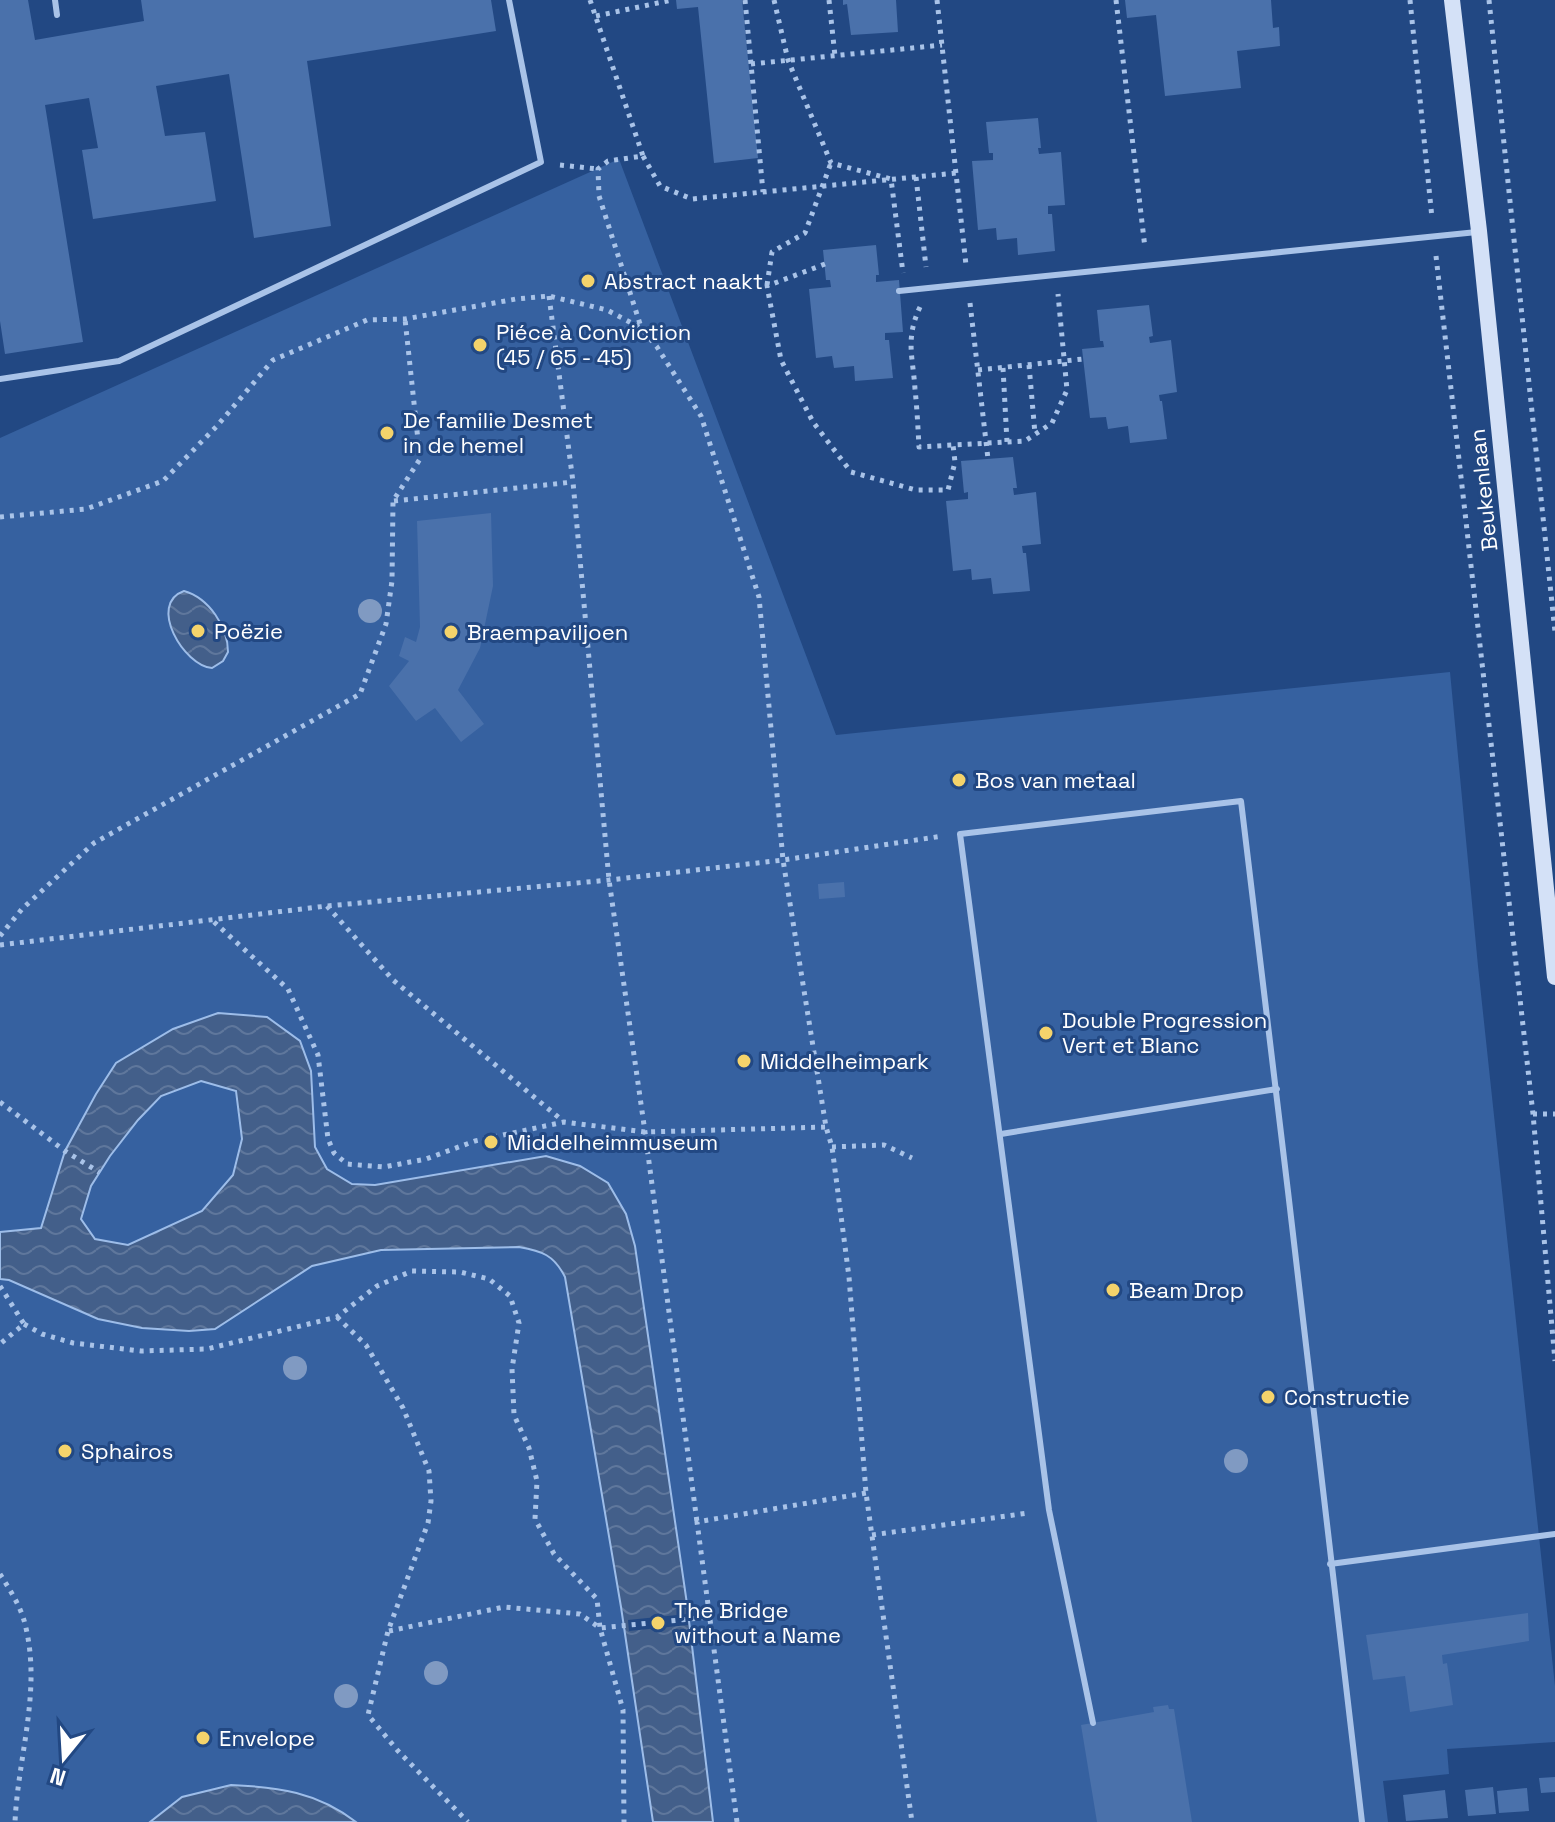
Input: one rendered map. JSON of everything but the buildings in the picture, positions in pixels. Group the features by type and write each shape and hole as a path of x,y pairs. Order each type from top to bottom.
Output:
{"street":[{"name":"Beukenlaan","path":"1452,0 1479,231 1555,977"}],"lane":[{"path":"55,0 57,15"},
{"path":"0,379 119,361 541,162 509,0"},
{"path":"902,290 1479,231"},
{"path":"1093,1723 1049,1510 960,834 1241,801 1362,1822"},
{"path":"1001,1134 1277,1089"},
{"path":"1330,1564 1555,1534"}],"path":[{"path":"590,0 643,156 660,186 692,199 956,173"},
{"path":"596,16 672,0"},
{"path":"745,0 763,192"},
{"path":"774,0 788,60 831,163 805,233 772,252 767,286 781,360 813,422 851,472 916,490 948,490 955,462 953,445"},
{"path":"829,0 835,56"},
{"path":"937,0 988,459"},
{"path":"1116,0 1147,265"},
{"path":"1410,0 1533,1114 1555,1361"},
{"path":"1489,0 1555,632"},
{"path":"751,64 942,45"},
{"path":"541,162 598,169 608,161 643,156"},
{"path":"831,163 891,179"},
{"path":"598,169 599,196 641,328"},
{"path":"916,177 929,287 912,323 909,349 919,447 1025,441 1052,423 1067,390 1056,273"},
{"path":"891,179 902,290"},
{"path":"767,286 825,264"},
{"path":"549,296 573,482 609,880 737,1822"},
{"path":"0,517 86,509 163,481 217,426 273,360 367,320 405,319 549,296 607,310 641,328 657,347 701,416 759,597 783,860 826,1127 832,1147 849,1277 866,1493 912,1822"},
{"path":"0,936 22,909 94,843 360,694 386,624 392,581 393,501 420,459 405,319"},
{"path":"978,370 1083,359"},
{"path":"1029,365 1035,434"},
{"path":"1003,368 1007,442"},
{"path":"393,501 573,482"},
{"path":"0,945 327,906 609,880 783,860 960,834"},
{"path":"327,906 393,980 564,1122"},
{"path":"213,922 288,989 318,1055 328,1139 334,1153 347,1164 384,1167 412,1162 475,1141 564,1122 645,1132 826,1127"},
{"path":"0,1102 65,1151 99,1172"},
{"path":"1533,1114 1555,1114"},
{"path":"832,1147 884,1145 912,1158"},
{"path":"0,1286 24,1324 42,1334 73,1343 141,1351 207,1349 337,1317 377,1286 412,1271 460,1272 489,1279 510,1296 519,1323 512,1369 514,1415 529,1448 537,1481 535,1519 554,1554 597,1599 600,1628 623,1710 624,1822"},
{"path":"337,1317 366,1345 403,1408 429,1471 431,1501 428,1523 388,1631 368,1715 398,1751 468,1822"},
{"path":"0,1344 24,1324"},
{"path":"697,1522 866,1493"},
{"path":"872,1535 1049,1510"},
{"path":"0,1574 25,1622 30,1652 32,1686 17,1785 15,1822"},
{"path":"388,1631 504,1607 580,1614 600,1628 710,1617"}],"shaded area":[{"name":"Middelheimpark","path":"619,159 836,735 1450,672 1478,966 1555,1686 1555,1742 1447,1749 1449,1774 1383,1781 1388,1822 0,1822 0,438"}],"water":[{"name":"Poëzie","path":"184,591 209,607 225,633 228,652 223,661 212,668 201,665 191,657 181,646 169,621 173,598"},
{"path":"218,1013 267,1017 300,1041 311,1071 315,1147 327,1169 352,1184 375,1185 546,1156 580,1166 608,1183 626,1214 635,1246 687,1604 713,1822 653,1822 621,1607 565,1277 552,1259 541,1252 519,1247 381,1250 312,1266 215,1329 189,1331 142,1328 98,1319 9,1280 0,1279 0,1232 41,1228 65,1151 116,1063 173,1029","holes":["201,1081 236,1091 242,1139 233,1175 202,1211 128,1245 95,1239 81,1219 91,1186 138,1120 161,1096"]},
{"path":"231,1785 296,1793 327,1804 356,1822 150,1822 182,1797"}],"pier":[{"name":"The Bridge without a Name","path":"687,1614 688,1625 629,1631 628,1620"}],"place":[{"name":"Abstract naakt","path":"588,281"},
{"name":"Piéce à Conviction (45 / 65 - 45)","path":"480,345"},
{"name":"De familie Desmet in de hemel","path":"387,433"},
{"name":"Poëzie","path":"198,631"},
{"name":"Braempaviljoen","path":"451,632"},
{"name":"Bos van metaal","path":"959,780"},
{"name":"Double Progression Vert et Blanc","path":"1046,1033"},
{"name":"Middelheimpark","path":"744,1061"},
{"name":"Middelheimmuseum","path":"491,1142"},
{"name":"Beam Drop","path":"1113,1290"},
{"name":"Constructie","path":"1268,1397"},
{"name":"Sphairos","path":"65,1451"},
{"name":"The Bridge without a Name","path":"658,1623"},
{"name":"Envelope","path":"203,1738"}]}
